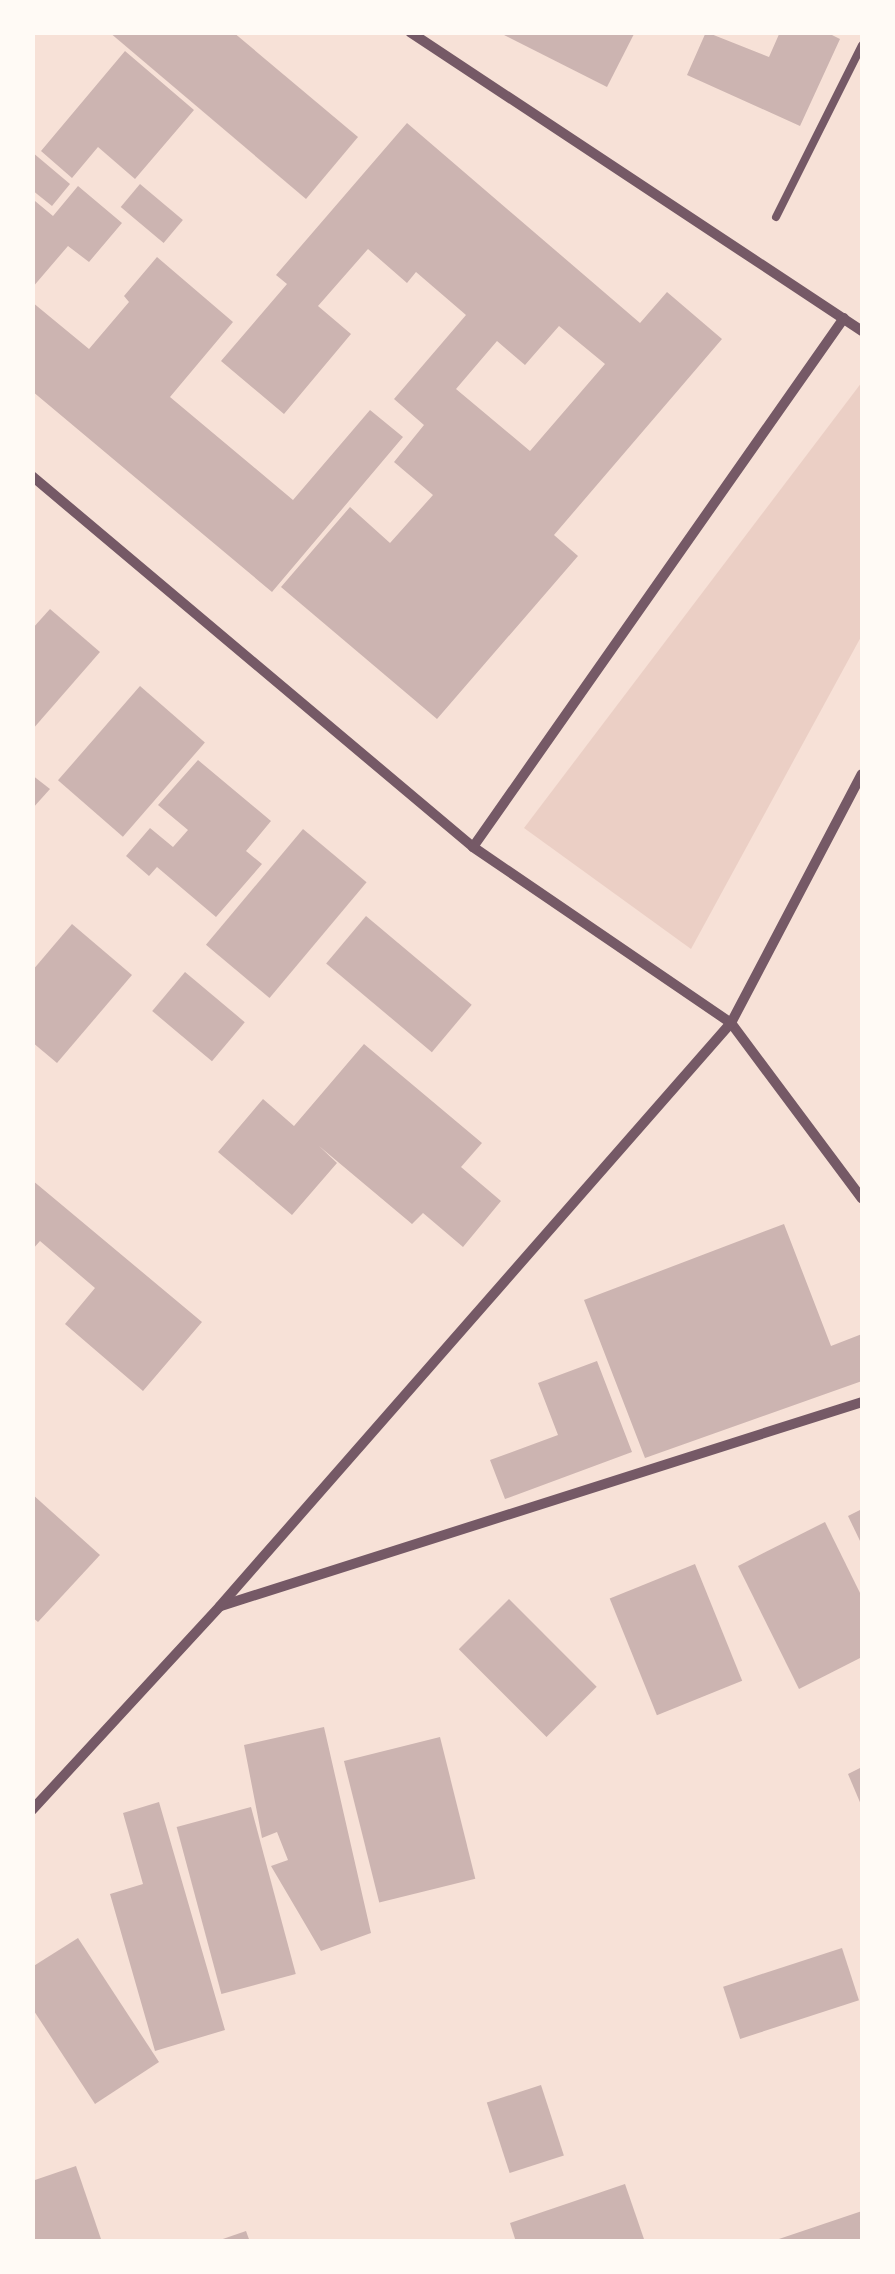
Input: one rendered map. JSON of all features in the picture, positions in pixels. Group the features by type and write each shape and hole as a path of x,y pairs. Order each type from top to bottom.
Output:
{"street":[{"path":"410,32 862,331"},
{"path":"474,847 844,318"},
{"path":"32,476 474,847 731,1023 862,1199"},
{"path":"32,1810 220,1606 731,1023 862,774"},
{"path":"220,1606 862,1402"}],"lane":[{"path":"776,217 862,45"}],"shaded area":[{"path":"862,382 862,635 691,949 524,828"}],"building":[{"path":"109,32 233,32 358,137 306,199"},
{"path":"498,32 635,32 607,87"},
{"path":"706,32 769,57 780,32 826,32 840,39 800,126 687,75"},
{"path":"125,51 194,110 135,179 98,147 72,178 41,151"},
{"path":"407,123 640,323 667,292 722,339 554,535 578,556 437,719 281,587 350,507 390,543 433,495 394,462 424,425 394,399 466,315 416,272 407,283 368,249 318,306 351,334 284,414 221,361 287,284 276,275","holes":["559,326 605,364 530,451 456,389 497,341 525,365"]},
{"path":"32,152 70,184 52,206 32,190"},
{"path":"140,184 183,220 164,243 121,207"},
{"path":"78,186 122,223 89,262 68,246 32,288 32,204 35,201 53,216"},
{"path":"157,257 233,322 170,397 293,500 370,410 403,437 272,592 32,391 32,302 89,349 129,302 124,296"},
{"path":"50,609 100,652 32,730 32,629"},
{"path":"140,686 205,742 123,837 58,780"},
{"path":"198,760 271,821 246,851 262,864 216,917 157,867 149,876 126,856 150,828 173,847 188,830 158,805"},
{"path":"32,775 50,789 32,809"},
{"path":"303,829 367,882 270,998 206,945"},
{"path":"366,916 472,1005 432,1052 326,963"},
{"path":"72,924 132,975 57,1063 32,1042 32,971"},
{"path":"185,972 245,1022 212,1061 152,1011"},
{"path":"364,1044 482,1143 461,1167 501,1201 463,1247 423,1213 412,1224 319,1146 337,1163 292,1215 218,1152 263,1099 294,1126"},
{"path":"32,1180 202,1322 143,1391 65,1324 95,1288 40,1241 32,1250"},
{"path":"784,1224 831,1346 862,1334 862,1381 645,1458 584,1300"},
{"path":"597,1361 632,1452 505,1499 490,1460 558,1435 538,1383"},
{"path":"32,1494 100,1555 38,1622 32,1617"},
{"path":"862,1509 862,1545 848,1516"},
{"path":"825,1522 862,1597 862,1657 799,1689 738,1566"},
{"path":"695,1564 742,1681 657,1715 610,1598"},
{"path":"509,1599 597,1687 546,1737 459,1649"},
{"path":"324,1727 371,1933 321,1951 271,1866 288,1860 277,1832 262,1838 244,1745"},
{"path":"440,1737 475,1879 379,1903 344,1761"},
{"path":"862,1767 862,1807 848,1774"},
{"path":"159,1802 225,2030 155,2051 110,1894 143,1884 123,1813"},
{"path":"251,1807 296,1974 221,1994 177,1827"},
{"path":"78,1938 159,2062 95,2104 32,2008 32,1967"},
{"path":"842,1948 859,2000 740,2039 723,1987"},
{"path":"541,2085 564,2155 510,2173 487,2103"},
{"path":"76,2166 102,2242 32,2242 32,2181"},
{"path":"625,2184 645,2242 516,2242 510,2223"},
{"path":"862,2211 862,2242 773,2242 773,2241"},
{"path":"246,2231 250,2242 217,2242 217,2241"}]}
